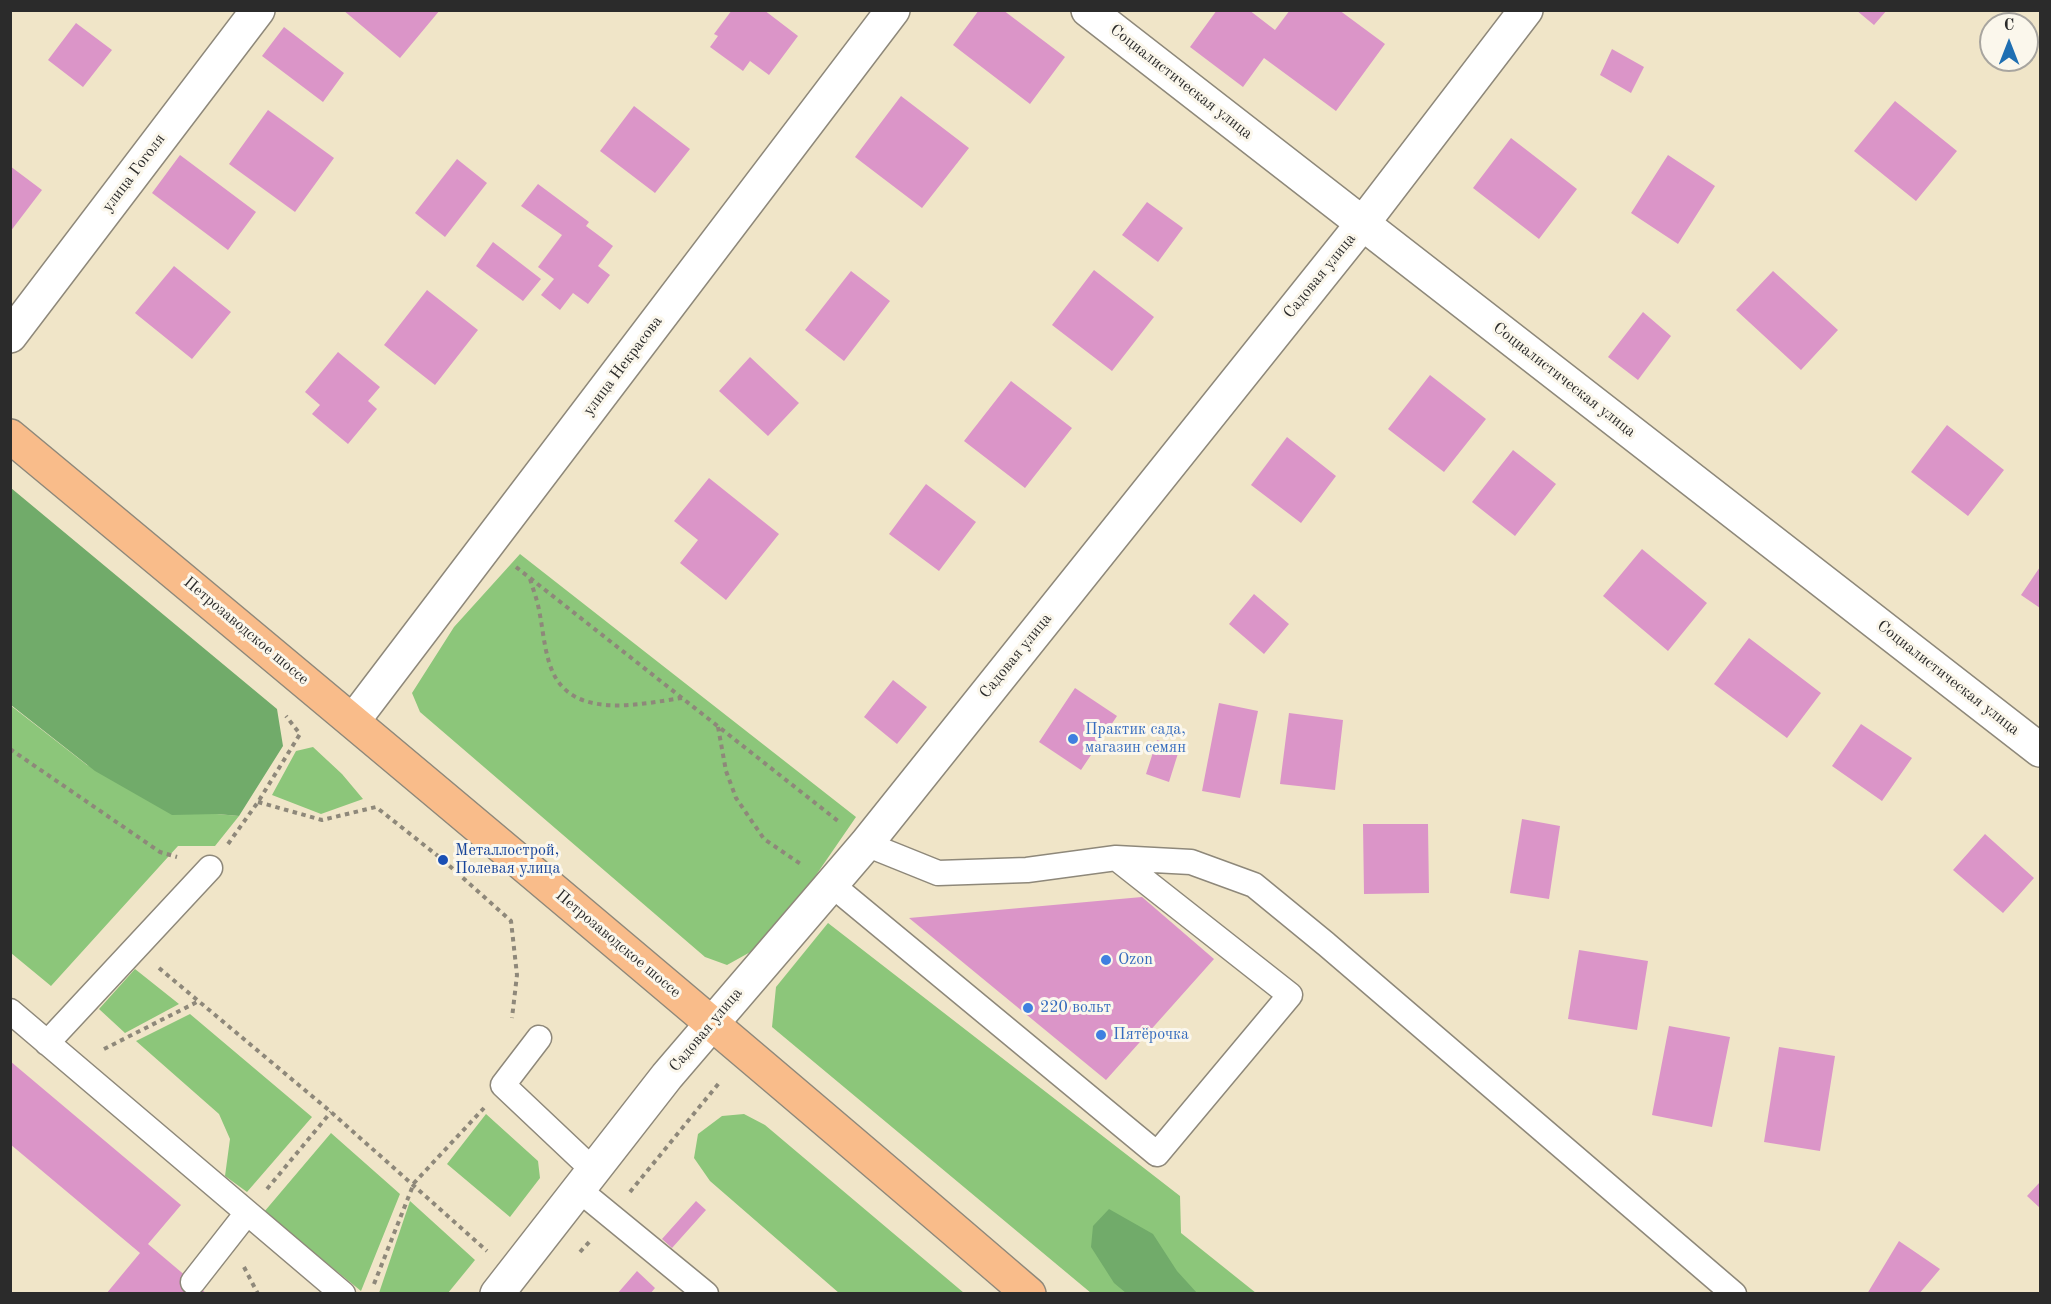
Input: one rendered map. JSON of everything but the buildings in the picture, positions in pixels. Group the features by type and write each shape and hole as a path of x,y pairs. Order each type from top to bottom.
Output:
{"main road":[{"name":"Петрозаводское шоссе","path":"10,436 712,1022 1029,1293"}],"street":[{"name":"улица Гоголя","path":"10,336 258,10"},
{"name":"улица Некрасова","path":"353,721 893,10"},
{"name":"Социалистическая улица","path":"1088,10 2040,750"},
{"name":"Садовая улица","path":"497,1293 712,1022 866,844 1362,223 1526,10"}],"lane":[{"path":"866,844 938,873 1026,870 1116,858 1191,862 1254,885 1734,1293"},
{"path":"832,885 1157,1154 1290,995 1116,858"},
{"path":"46,1043 210,868"},
{"path":"10,1011 343,1293"},
{"path":"539,1038 503,1084 612,1215 701,1292"},
{"path":"193,1282 247,1213"}],"path":[{"path":"487,545 866,844"},
{"path":"530,578 551,670 566,690 591,704 614,707 682,698"},
{"path":"10,749 160,852 210,868 258,802 300,734 281,710"},
{"path":"718,726 726,771 736,798 764,839 832,885"},
{"path":"258,802 322,820 376,807 443,860 511,921 517,975 512,1019"},
{"path":"135,948 332,1112 414,1183 492,1256"},
{"path":"73,1065 199,1001"},
{"path":"370,1293 414,1183 503,1084"},
{"path":"247,1213 332,1112"}],"green space":[{"path":"11,488 277,709 283,746 239,816 172,815 95,771 11,705"},
{"path":"520,554 856,817 803,894 754,950 727,965 705,957 420,712 412,693 454,627"},
{"path":"10,705 87,765 217,814 239,816 215,846 178,846 51,986 11,953"},
{"path":"313,747 342,774 363,799 321,814 272,795 296,751"},
{"path":"828,923 1180,1196 1181,1233 1256,1293 1091,1293 772,1027 776,987"},
{"path":"135,969 179,1004 125,1033 99,1009"},
{"path":"190,1014 312,1117 247,1192 225,1176 230,1139 219,1114 136,1041"},
{"path":"486,1114 538,1161 540,1178 510,1217 447,1164"},
{"path":"744,1114 765,1125 964,1293 839,1293 710,1181 694,1158 698,1134 722,1116"},
{"path":"331,1133 400,1194 361,1291 264,1212"},
{"path":"410,1201 475,1260 448,1293 379,1293"},
{"path":"1109,1209 1153,1234 1177,1271 1197,1293 1126,1293 1114,1283 1091,1247 1093,1226"}],"place":[{"name":"Практик сада, магазин семян","path":"1073,739"},
{"name":"Металлострой, Полевая улица","path":"443,860"},
{"name":"Ozon","path":"1106,960"},
{"name":"220 вольт","path":"1028,1008"},
{"name":"Пятёрочка","path":"1101,1035"}]}
